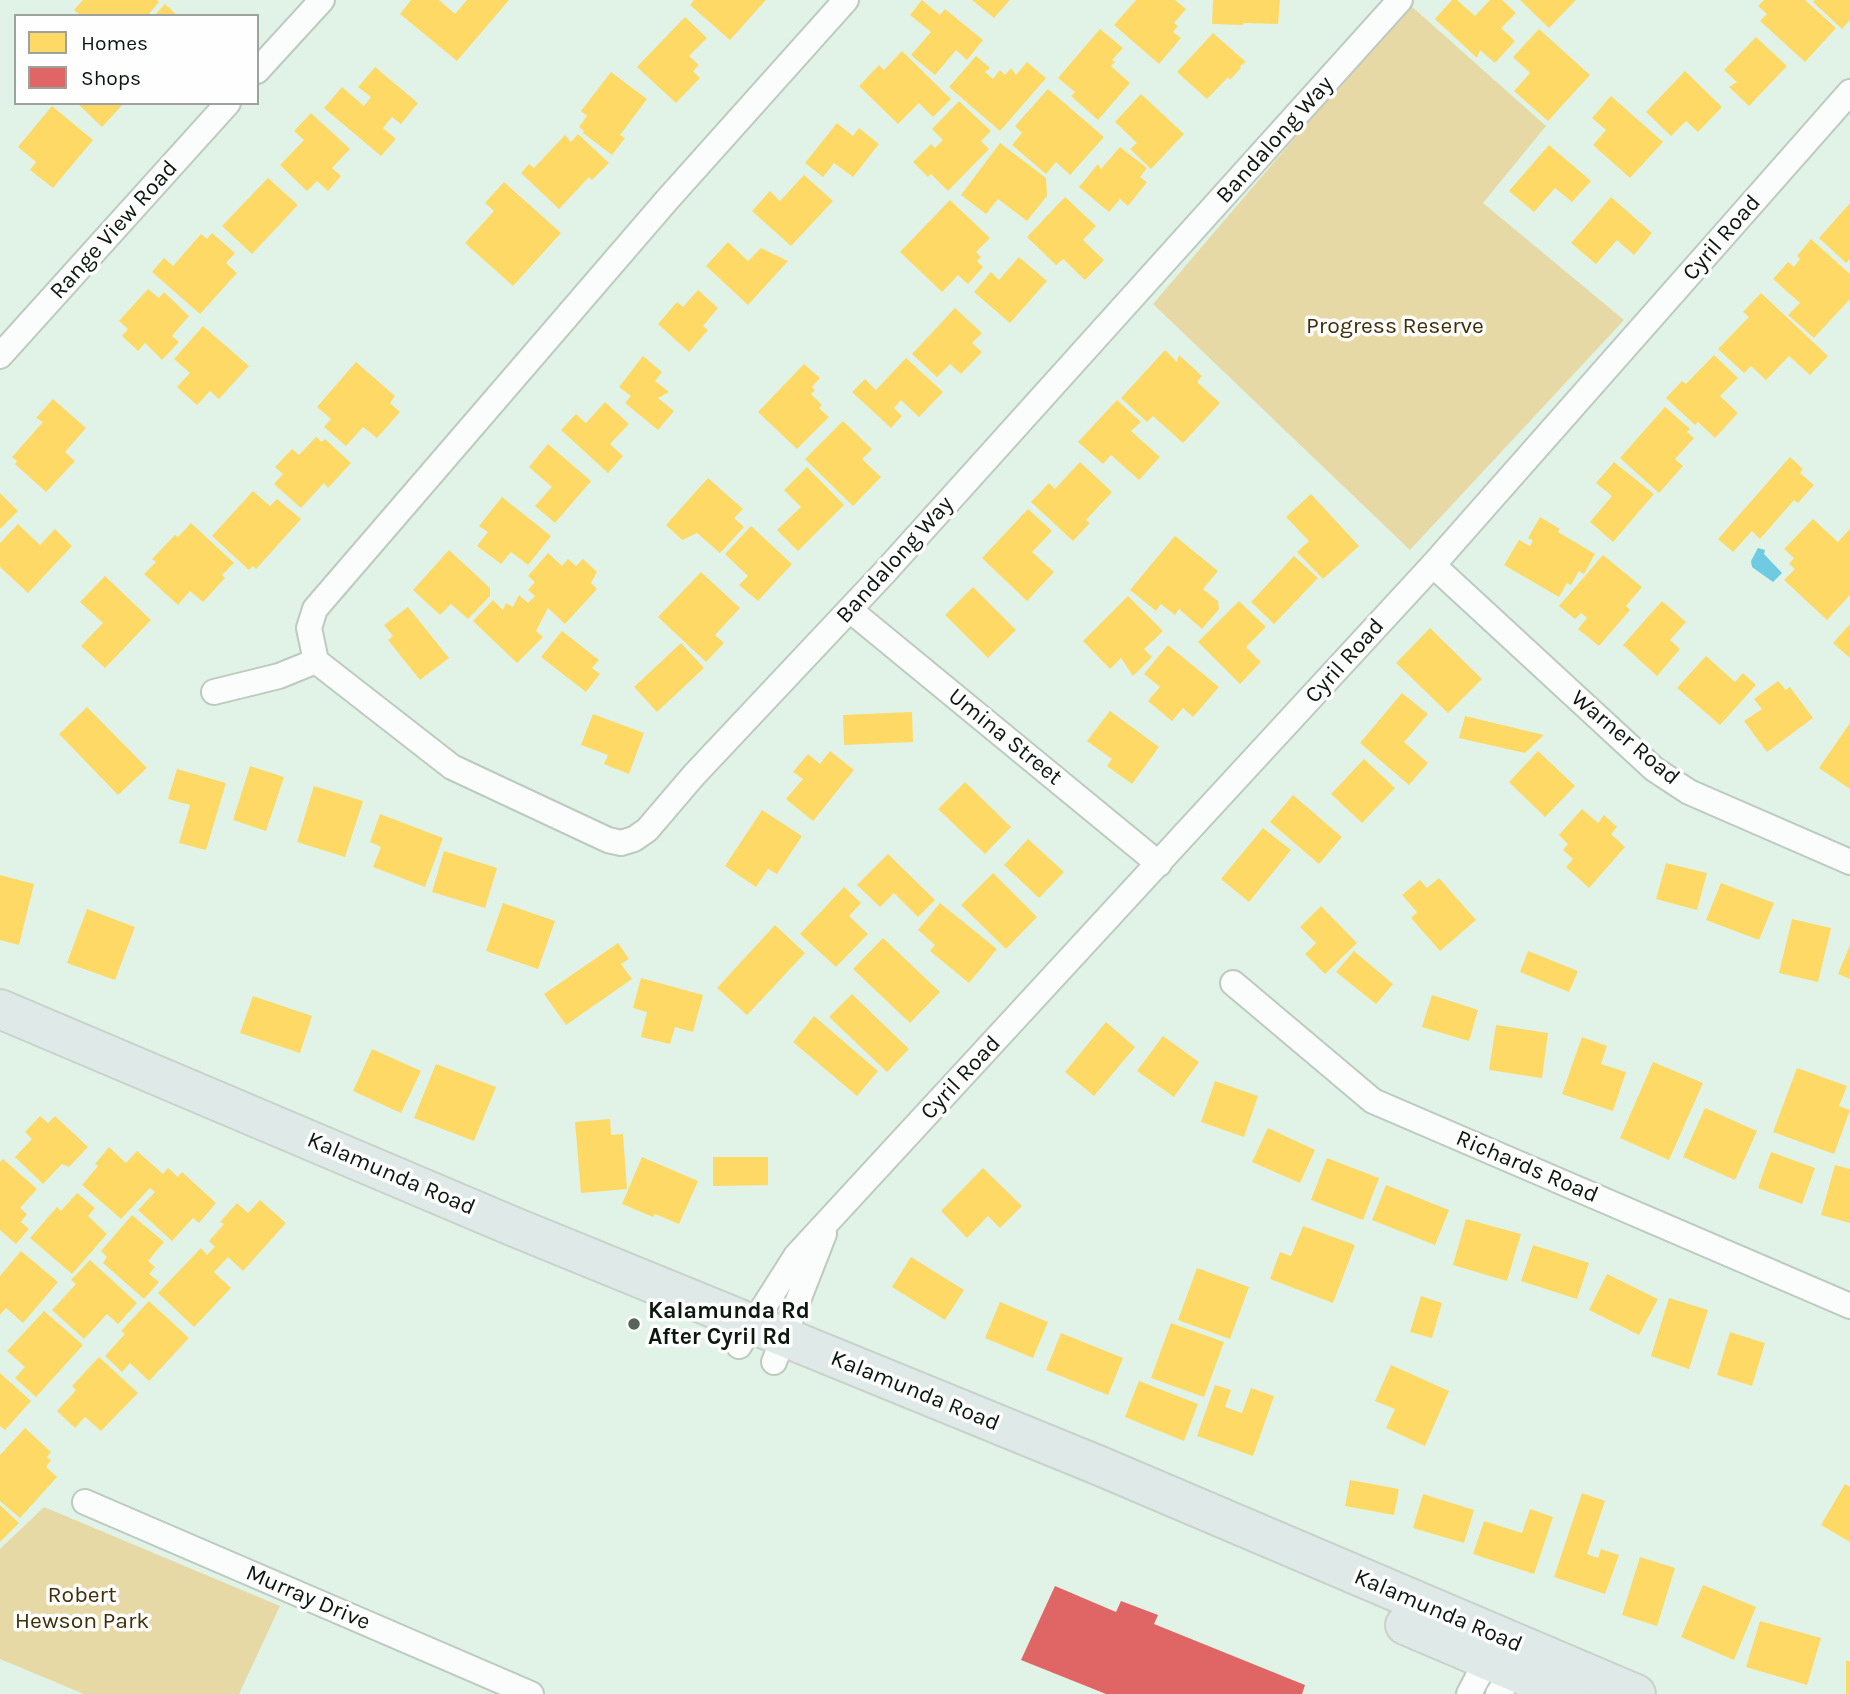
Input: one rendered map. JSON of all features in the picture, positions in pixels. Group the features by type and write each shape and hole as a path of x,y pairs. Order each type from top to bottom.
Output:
{"main road":[{"name":"Kalamunda Road","path":"0,1009 762,1342 1034,1465 1499,1668 1567,1694"},
{"name":"Kalamunda Road","path":"0,1033 762,1342"},
{"name":"Kalamunda Road","path":"1499,1668 1636,1694"}],"street":[{"path":"259,69 322,0"},
{"path":"214,692 279,676 316,661 309,628 315,609 667,200 846,0"},
{"name":"Bandalong Way","path":"316,661 452,767 608,840 621,844 634,839 647,830 694,775 850,610 1401,0"},
{"name":"Cyril Road","path":"762,1342 796,1256 1433,565 1850,92"},
{"name":"Range View Road","path":"0,356 226,105"},
{"name":"Warner Road","path":"1433,565 1654,769 1689,792 1850,862"},
{"name":"Umina Street","path":"850,610 1159,864"},
{"name":"Richards Road","path":"1233,983 1373,1101 1850,1306"},
{"name":"Cyril Road","path":"762,1342 830,1221"},
{"name":"Murray Drive","path":"85,1503 517,1691"}],"green space":[{"name":"Progress Reserve","path":"1409,4 1546,126 1483,203 1624,320 1410,550 1153,304"},
{"name":"Robert Hewson Park","path":"44,1507 280,1606 239,1694 84,1694 0,1659 0,1549"}],"water":[{"path":"1758,548 1765,550 1764,554 1782,573 1773,582 1752,567 1751,561"}],"building: Homes":[{"path":"83,0 159,2 149,14 79,14 74,10"},
{"path":"411,0 439,0 455,14 467,0 509,0 457,61 400,14"},
{"path":"694,0 766,0 730,40 690,5"},
{"path":"922,0 940,15 945,9 983,40 967,60 956,50 935,75 911,55 931,32 910,15"},
{"path":"972,0 1010,0 994,18"},
{"path":"1136,0 1175,0 1186,9 1174,23 1178,26 1173,32 1181,38 1159,64 1114,25"},
{"path":"1213,0 1280,0 1278,24 1212,24"},
{"path":"1452,0 1457,0 1475,16 1490,0 1502,0 1516,13 1501,28 1515,41 1495,63 1480,50 1477,58 1435,19"},
{"path":"1520,0 1576,0 1549,28"},
{"path":"1764,0 1805,0 1836,28 1805,62 1760,21 1767,14 1758,6"},
{"path":"1850,0 1850,20 1842,29 1813,2"},
{"path":"165,4 176,14 156,14"},
{"path":"685,17 707,38 689,56 699,65 693,71 700,78 676,103 637,67"},
{"path":"1100,29 1123,48 1112,60 1115,62 1111,66 1130,83 1098,120 1071,96 1075,92 1058,78"},
{"path":"1539,29 1590,75 1548,121 1514,91 1530,73 1513,57"},
{"path":"1213,33 1246,62 1207,99 1177,72"},
{"path":"1756,37 1787,66 1749,106 1729,87 1737,82 1724,70"},
{"path":"902,51 951,99 933,117 919,103 898,124 859,86 879,65 884,70"},
{"path":"976,56 990,68 985,72 993,79 1000,70 1005,75 1011,68 1016,75 1027,62 1046,78 1000,131 949,87"},
{"path":"375,67 418,103 401,124 392,117 383,128 396,139 381,156 324,108 342,87 364,106 371,97 358,87"},
{"path":"1685,71 1722,107 1698,132 1686,121 1671,136 1646,112"},
{"path":"611,72 647,99 620,135 625,138 612,155 579,127 587,116 581,111"},
{"path":"1048,89 1104,137 1070,175 1056,162 1046,174 1012,145 1022,133 1015,126"},
{"path":"1141,94 1184,134 1151,169 1130,149 1137,143 1115,122"},
{"path":"1611,96 1663,142 1630,178 1593,145 1606,130 1592,118"},
{"path":"959,101 991,131 981,141 989,149 948,191 931,174 928,177 913,162 931,144 935,148 943,140 932,129"},
{"path":"79,105 122,105 102,127"},
{"path":"52,106 93,140 53,188 30,170 36,162 18,147"},
{"path":"311,113 350,149 332,168 341,176 328,191 317,181 307,191 280,165 304,140 294,131"},
{"path":"837,123 853,136 859,128 879,144 853,177 834,163 823,177 805,163"},
{"path":"578,134 609,163 592,180 589,177 559,209 521,173 529,164 534,168 565,135 571,142"},
{"path":"1000,143 1046,178 1047,196 1027,221 998,199 986,214 961,195"},
{"path":"1549,145 1591,181 1572,202 1555,188 1534,212 1509,191"},
{"path":"1120,147 1147,168 1140,177 1147,182 1128,206 1120,199 1109,212 1079,187 1098,164 1101,169"},
{"path":"804,175 833,201 791,246 752,211 770,191 780,201"},
{"path":"268,178 298,205 252,254 222,226"},
{"path":"504,182 561,233 513,286 465,243 494,211 485,203"},
{"path":"1065,197 1096,226 1083,240 1104,260 1085,280 1063,259 1056,265 1027,237"},
{"path":"1611,197 1652,233 1634,255 1617,240 1596,264 1571,243"},
{"path":"950,200 990,238 976,252 981,257 977,261 983,267 968,284 958,275 942,292 900,252"},
{"path":"1850,203 1850,259 1846,263 1819,238"},
{"path":"212,233 235,253 226,263 237,273 200,314 152,272 164,258 173,266 201,234 207,239"},
{"path":"1811,239 1850,274 1850,299 1814,338 1788,315 1800,303 1773,279 1788,262 1794,267 1800,259 1797,256"},
{"path":"728,242 748,261 761,248 788,261 748,305 706,266"},
{"path":"1019,257 1047,281 1010,323 974,292 991,272 999,280"},
{"path":"148,289 159,298 164,292 189,316 172,336 179,342 162,360 145,343 138,351 122,336 128,329 119,321"},
{"path":"698,290 718,308 703,326 708,330 689,352 658,324 677,302 683,307"},
{"path":"1761,293 1828,356 1810,375 1789,356 1766,380 1751,366 1744,373 1718,349 1749,317 1743,312"},
{"path":"955,308 982,333 972,343 982,352 961,374 950,364 937,377 912,354"},
{"path":"203,326 249,366 219,399 210,391 197,405 177,387 190,373 174,359"},
{"path":"1165,350 1177,362 1179,355 1202,376 1197,382 1220,403 1183,443 1153,416 1147,422 1121,398"},
{"path":"1714,355 1738,378 1720,396 1738,413 1715,438 1698,422 1695,425 1666,398 1682,381 1686,384"},
{"path":"643,356 662,372 655,381 669,392 658,398 674,411 658,430 625,403 631,396 619,387"},
{"path":"906,358 943,392 919,417 901,400 894,408 902,416 891,428 852,392 865,379 876,390"},
{"path":"356,362 395,396 390,403 400,412 377,438 363,427 346,446 324,427 331,419 317,407"},
{"path":"804,364 820,378 812,387 815,390 811,394 822,405 819,408 829,417 797,449 758,412"},
{"path":"53,399 86,428 65,452 75,461 46,492 15,464 17,461 12,457 43,422 36,418"},
{"path":"1117,400 1141,422 1131,431 1160,457 1139,480 1111,455 1103,464 1078,442"},
{"path":"605,402 629,424 610,444 623,456 608,473 561,430 576,414 586,423"},
{"path":"1665,407 1690,429 1687,432 1694,438 1675,459 1683,466 1659,493 1620,458"},
{"path":"843,421 872,449 862,459 881,477 853,506 805,459"},
{"path":"316,437 322,442 325,439 351,463 328,488 324,483 301,508 274,484 283,474 275,467 292,449 299,455"},
{"path":"548,444 591,481 555,523 535,506 552,487 529,467"},
{"path":"1790,457 1803,469 1800,473 1814,485 1798,503 1794,500 1760,539 1752,531 1733,552 1718,539"},
{"path":"1080,462 1112,492 1086,520 1090,523 1073,541 1031,502 1049,483 1055,489"},
{"path":"1614,462 1654,494 1613,542 1590,522 1612,496 1596,483"},
{"path":"807,467 844,505 798,551 777,530 801,507 784,490"},
{"path":"708,478 743,509 734,518 744,527 720,553 697,533 682,540 666,525"},
{"path":"253,491 270,506 277,499 301,519 256,569 253,566 249,570 212,536"},
{"path":"0,493 18,511 0,529"},
{"path":"1311,494 1359,546 1323,579 1297,552 1309,541 1286,517"},
{"path":"502,497 551,536 528,565 511,552 501,564 477,546 488,532 479,526"},
{"path":"1028,509 1052,531 1032,552 1054,572 1027,601 982,558"},
{"path":"1540,517 1560,529 1558,532 1595,554 1584,574 1579,571 1571,585 1567,583 1559,597 1504,565 1519,540 1530,546 1533,541 1528,538"},
{"path":"1813,519 1838,542 1850,529 1850,595 1827,620 1784,580 1795,569 1789,564 1794,558 1784,549"},
{"path":"191,523 234,563 222,575 225,578 203,602 190,591 178,605 144,574 156,562 152,559"},
{"path":"18,524 40,545 55,529 72,546 28,593 0,567 0,543"},
{"path":"751,526 792,564 758,601 739,585 748,576 725,554"},
{"path":"1175,536 1218,571 1203,589 1218,601 1219,609 1202,629 1179,609 1175,615 1161,604 1156,611 1130,590"},
{"path":"449,550 490,588 490,596 468,619 451,604 440,615 413,590"},
{"path":"548,553 562,566 568,559 576,566 583,559 597,572 591,583 597,589 565,624 548,608 536,631 543,637 517,663 473,621 493,600 503,610 506,603 513,607 519,595 528,603 535,596 528,590 535,582 528,576"},
{"path":"1603,555 1642,587 1626,606 1630,610 1599,646 1578,629 1587,618 1581,613 1575,619 1559,606"},
{"path":"1294,556 1318,578 1274,624 1251,602"},
{"path":"701,572 740,608 715,635 724,643 706,662 658,617"},
{"path":"105,576 151,620 105,668 81,646 103,623 80,602"},
{"path":"973,587 1016,630 988,658 945,615"},
{"path":"1128,596 1163,631 1144,649 1152,657 1133,676 1121,658 1110,669 1083,641"},
{"path":"1239,601 1266,627 1246,647 1261,662 1240,684 1198,642"},
{"path":"1662,601 1686,622 1670,640 1680,649 1657,676 1623,645"},
{"path":"408,607 449,658 420,680 388,640 393,636 384,625"},
{"path":"1850,624 1850,658 1833,643"},
{"path":"1430,628 1482,679 1448,713 1396,663"},
{"path":"562,631 599,660 592,668 600,674 586,692 541,657"},
{"path":"681,643 704,668 657,712 634,687"},
{"path":"1168,645 1219,687 1193,717 1183,708 1172,721 1148,701 1160,687 1144,674"},
{"path":"1706,656 1735,682 1743,673 1756,685 1720,725 1677,688"},
{"path":"1778,681 1786,690 1790,687 1813,718 1767,752 1744,721 1762,709 1754,699"},
{"path":"1402,693 1428,714 1404,742 1428,763 1409,785 1360,743"},
{"path":"87,707 147,768 118,795 59,734"},
{"path":"1110,711 1159,747 1132,784 1107,766 1112,759 1087,741"},
{"path":"912,712 913,742 844,745 843,715"},
{"path":"593,714 644,733 629,774 604,764 608,755 581,745"},
{"path":"1465,716 1544,735 1525,753 1459,738"},
{"path":"1850,723 1850,789 1819,768"},
{"path":"830,751 854,770 813,821 786,799 803,779 793,772 808,754 820,764"},
{"path":"1538,751 1575,786 1545,817 1509,782"},
{"path":"1364,759 1395,788 1362,823 1331,794"},
{"path":"250,766 284,777 266,831 233,820"},
{"path":"177,769 226,783 206,850 179,843 190,805 168,799"},
{"path":"965,782 1011,827 985,854 938,809"},
{"path":"314,786 363,801 345,857 297,842"},
{"path":"1293,795 1342,837 1319,864 1270,822"},
{"path":"1582,809 1598,823 1604,815 1617,827 1611,834 1625,847 1589,888 1566,867 1573,859 1563,850 1568,844 1559,835"},
{"path":"762,810 802,836 777,874 768,869 756,887 725,866"},
{"path":"380,814 443,838 425,887 373,867 381,847 370,842"},
{"path":"1263,828 1291,850 1249,902 1221,879"},
{"path":"1028,839 1064,872 1039,898 1004,865"},
{"path":"444,851 497,868 485,908 432,892"},
{"path":"888,854 935,900 918,917 894,893 880,907 857,885"},
{"path":"1666,863 1707,873 1697,910 1656,899"},
{"path":"993,873 1037,917 1006,949 961,905"},
{"path":"0,875 34,884 19,945 0,940"},
{"path":"1439,878 1476,920 1440,951 1411,918 1417,912 1402,895 1420,880 1427,888"},
{"path":"1721,883 1774,903 1759,940 1706,920"},
{"path":"844,887 861,903 849,916 868,934 836,967 800,934"},
{"path":"503,903 555,921 538,969 486,951"},
{"path":"940,903 997,949 969,983 930,951 935,945 918,930"},
{"path":"1321,906 1357,943 1325,974 1305,954 1316,943 1300,927"},
{"path":"87,909 135,927 115,980 67,963"},
{"path":"1792,919 1831,928 1818,982 1779,973"},
{"path":"775,925 805,953 747,1015 717,988"},
{"path":"883,938 940,992 910,1023 853,969"},
{"path":"618,943 629,959 621,964 632,979 566,1025 544,994"},
{"path":"1850,945 1850,979 1838,974"},
{"path":"1354,951 1393,984 1376,1004 1336,972"},
{"path":"1528,951 1578,971 1569,992 1520,972"},
{"path":"641,978 703,995 693,1032 675,1027 670,1044 641,1037 647,1012 633,1008"},
{"path":"852,994 909,1049 887,1072 829,1017"},
{"path":"1432,995 1478,1010 1469,1041 1422,1027"},
{"path":"253,996 312,1016 300,1053 240,1033"},
{"path":"814,1016 878,1071 857,1096 793,1042"},
{"path":"1106,1022 1135,1047 1094,1096 1065,1072"},
{"path":"1496,1025 1548,1033 1542,1078 1489,1070"},
{"path":"1163,1036 1199,1062 1174,1097 1137,1071"},
{"path":"1582,1037 1607,1046 1601,1064 1626,1072 1613,1111 1562,1094"},
{"path":"372,1049 421,1071 401,1113 353,1091"},
{"path":"1653,1062 1703,1083 1669,1160 1620,1138"},
{"path":"436,1064 496,1087 474,1141 414,1118"},
{"path":"1797,1068 1847,1086 1839,1106 1850,1110 1834,1154 1773,1132"},
{"path":"1215,1081 1258,1096 1244,1137 1201,1122"},
{"path":"1705,1108 1757,1131 1735,1180 1683,1157"},
{"path":"40,1116 48,1123 55,1116 88,1147 69,1167 62,1164 43,1184 15,1157 32,1139 25,1132"},
{"path":"610,1119 611,1135 623,1134 627,1189 581,1193 575,1122"},
{"path":"1268,1128 1315,1150 1300,1183 1252,1162"},
{"path":"109,1147 126,1163 137,1151 163,1174 168,1168 178,1177 182,1172 216,1203 199,1223 193,1218 172,1241 138,1210 155,1192 150,1188 121,1219 82,1185"},
{"path":"1771,1152 1815,1168 1802,1204 1758,1188"},
{"path":"642,1157 698,1181 679,1224 622,1204"},
{"path":"713,1157 768,1157 768,1185 713,1186"},
{"path":"1327,1158 1379,1178 1363,1220 1311,1200"},
{"path":"3,1159 37,1189 20,1208 27,1214 21,1222 29,1229 16,1244 0,1230 0,1162"},
{"path":"1835,1165 1850,1169 1850,1223 1821,1215"},
{"path":"983,1168 1022,1206 1000,1228 988,1216 967,1238 941,1211"},
{"path":"1386,1185 1449,1210 1435,1245 1372,1220"},
{"path":"77,1193 95,1208 88,1216 107,1234 72,1274 30,1238 57,1207 61,1211"},
{"path":"260,1200 286,1223 243,1271 228,1257 214,1272 231,1288 194,1327 158,1293 201,1248 207,1255 215,1247 209,1241 224,1224 220,1222 237,1203 248,1213"},
{"path":"132,1215 164,1242 148,1261 155,1267 149,1274 159,1282 144,1299 103,1263 107,1257 101,1251"},
{"path":"1466,1219 1521,1234 1507,1281 1453,1265"},
{"path":"1303,1226 1355,1245 1333,1303 1270,1279 1280,1252 1291,1256"},
{"path":"1533,1245 1589,1263 1577,1299 1521,1281"},
{"path":"21,1251 58,1282 23,1323 6,1308 0,1315 0,1276"},
{"path":"911,1257 964,1290 945,1320 892,1287"},
{"path":"90,1260 137,1303 118,1324 107,1314 84,1339 52,1310 76,1284 71,1280"},
{"path":"1197,1268 1249,1287 1230,1339 1178,1320"},
{"path":"1607,1274 1658,1299 1639,1335 1589,1310"},
{"path":"1421,1296 1442,1303 1432,1338 1410,1332"},
{"path":"1669,1298 1708,1310 1689,1369 1651,1356"},
{"path":"149,1301 189,1338 149,1381 130,1363 122,1372 105,1356 125,1334 121,1331"},
{"path":"1000,1302 1048,1322 1033,1358 985,1338"},
{"path":"44,1311 83,1345 36,1397 15,1378 25,1367 7,1351"},
{"path":"1171,1323 1224,1342 1204,1397 1151,1378"},
{"path":"1730,1332 1765,1343 1752,1386 1717,1375"},
{"path":"1061,1333 1123,1358 1108,1395 1046,1370"},
{"path":"99,1357 138,1393 101,1431 85,1417 75,1428 57,1411 76,1390 72,1386"},
{"path":"1391,1365 1449,1391 1425,1446 1386,1428 1395,1409 1375,1401"},
{"path":"0,1373 31,1401 5,1430 0,1426"},
{"path":"1139,1381 1198,1404 1184,1441 1125,1417"},
{"path":"1215,1385 1231,1390 1225,1407 1242,1413 1251,1388 1274,1396 1253,1456 1197,1436"},
{"path":"25,1428 51,1452 47,1457 51,1460 46,1467 57,1477 20,1518 0,1501 0,1455"},
{"path":"1350,1480 1399,1489 1394,1515 1345,1506"},
{"path":"1845,1484 1850,1487 1850,1542 1821,1525"},
{"path":"1582,1493 1605,1501 1587,1554 1598,1558 1601,1549 1619,1555 1605,1594 1554,1577"},
{"path":"1423,1494 1474,1510 1464,1543 1413,1528"},
{"path":"0,1505 19,1523 0,1542"},
{"path":"1530,1509 1553,1517 1534,1574 1473,1554 1484,1521 1522,1533"},
{"path":"1640,1557 1675,1568 1657,1626 1622,1615"},
{"path":"1703,1585 1756,1607 1734,1660 1681,1637"},
{"path":"1760,1621 1821,1638 1807,1685 1746,1667"},
{"path":"1846,1661 1850,1661 1850,1694 1846,1694"}],"building: Shops":[{"path":"1055,1586 1116,1612 1121,1601 1158,1615 1154,1624 1305,1685 1302,1694 1106,1694 1021,1660"}],"place":[{"name":"Kalamunda Rd After Cyril Rd","path":"634,1324"}]}
